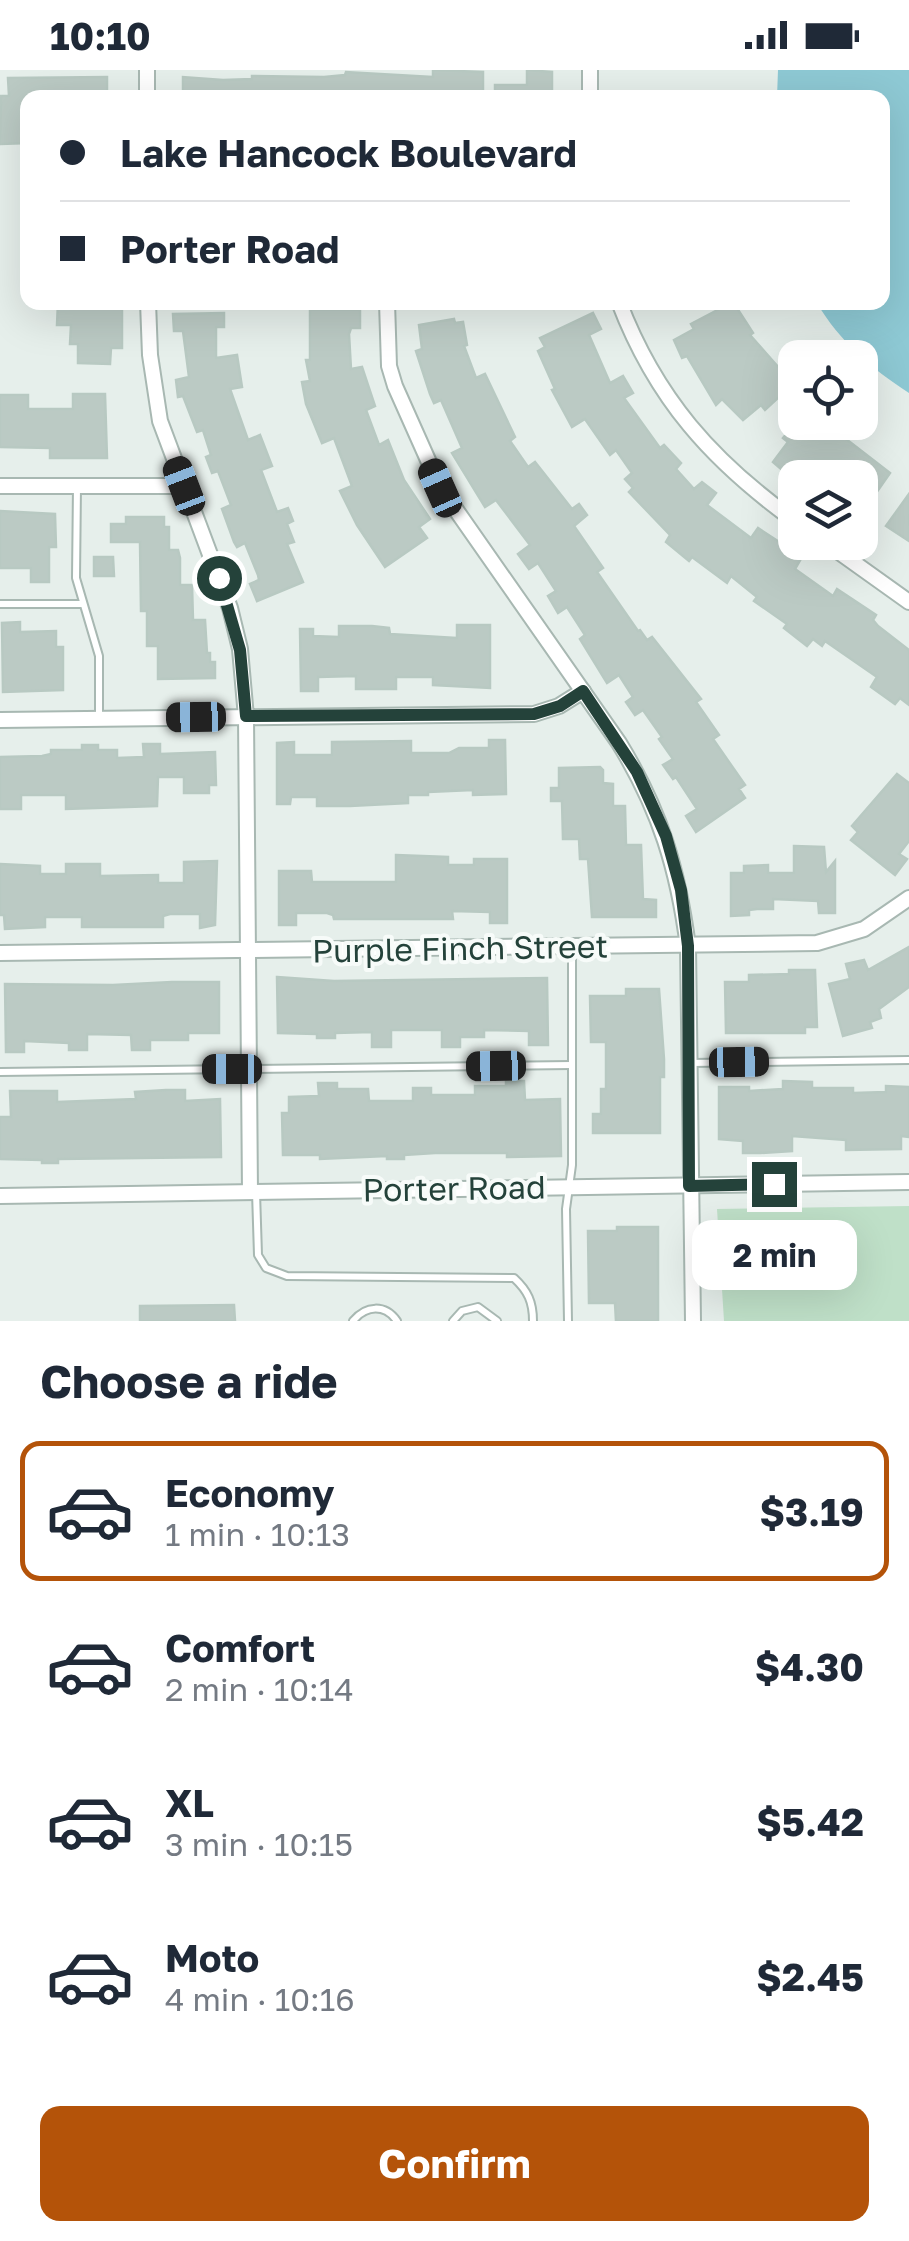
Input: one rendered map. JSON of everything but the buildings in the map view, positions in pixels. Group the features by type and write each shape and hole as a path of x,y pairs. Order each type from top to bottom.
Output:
{"street":[{"path":"148,310 150,355 160,421 230,608 240,650 246,716 253,1192"},
{"path":"387,310 388,353 395,386 440,488 637,772 666,836 681,890 688,946 693,1321"},
{"path":"623,310 670,403 724,465 778,508"},
{"path":"0,486 184,486"},
{"path":"850,560 909,602"},
{"path":"0,720 534,714 560,706 583,691"},
{"name":"Purple Finch Street","path":"0,953 817,943 864,929 909,898"},
{"name":"Porter Road","path":"0,1196 909,1182"}],"lane":[{"path":"77,484 76,578 99,656 99,719"},
{"path":"0,604 82,604"},
{"path":"568,1321 572,946"},
{"path":"689,1063 909,1060"},
{"path":"0,1072 572,1065"},
{"path":"253,1192 258,1254 266,1268 287,1276 514,1278 533,1305 533,1321"},
{"path":"353,1321 367,1309 376,1308 386,1310 397,1321"},
{"path":"453,1321 462,1311 478,1308 497,1321"}],"green space":[{"path":"909,1206 909,1321 724,1321 717,1209"}],"water":[{"path":"778,70 909,70 909,393 878,371 878,340 845,340 822,310 890,310 890,90 777,90"}],"route":[{"path":"219,578 240,650 246,716 534,714 560,706 583,691 637,772 666,836 681,890 688,946 689,1186 774,1184"}]}
